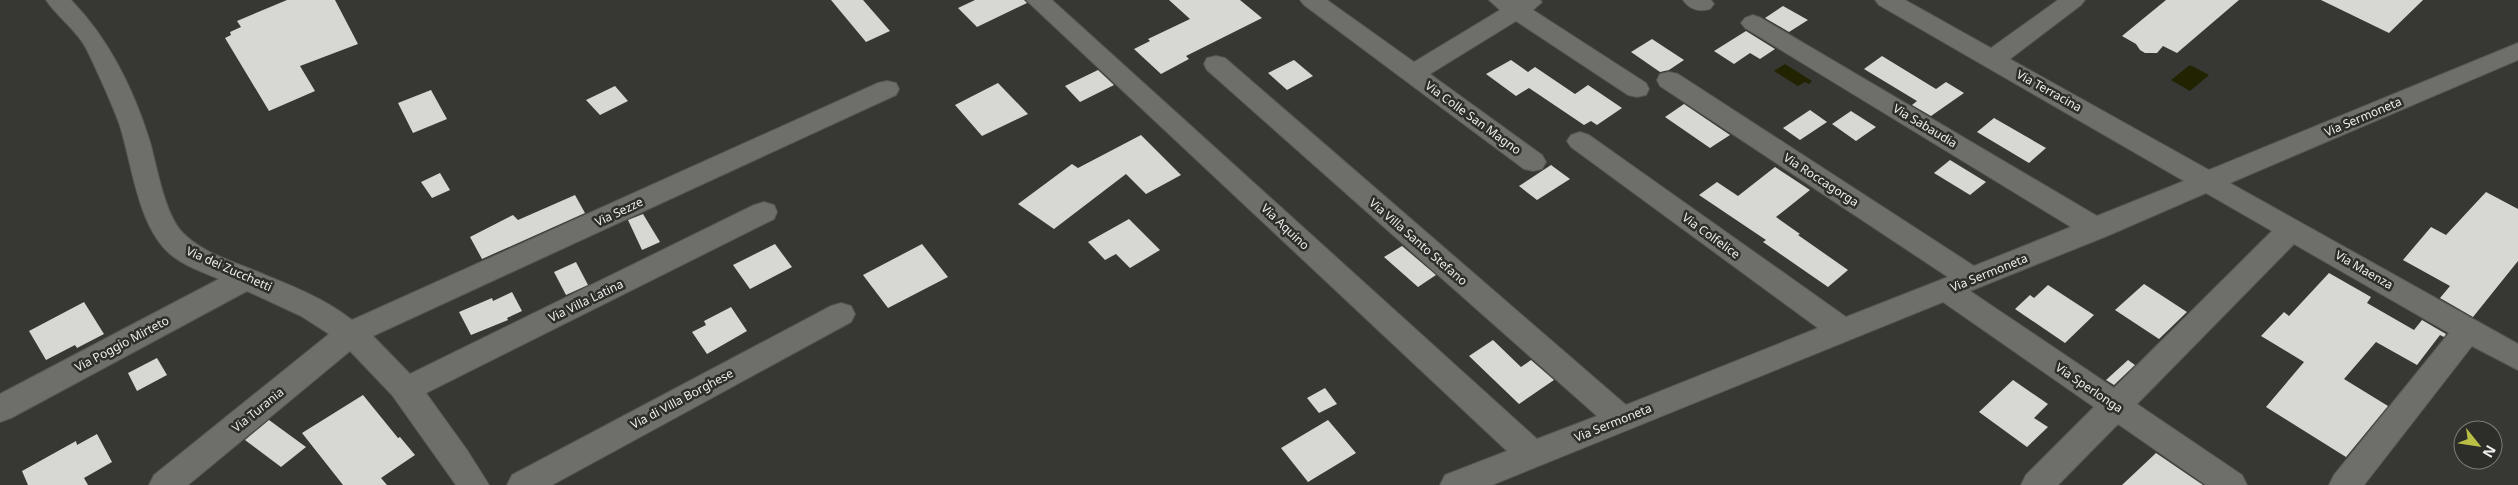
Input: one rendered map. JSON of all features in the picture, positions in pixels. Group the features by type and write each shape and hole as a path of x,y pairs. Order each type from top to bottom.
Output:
{"street":[{"name":"Via dei Zucchetti","path":"58,0 92,37 117,86 136,135 158,214 170,236 186,250 311,308 350,334 389,369 407,389 434,424 473,485"},
{"name":"Via Aquino","path":"1038,0 1532,455"},
{"name":"Via Colle San Magno","path":"1312,0 1534,162"},
{"name":"Via Terracina","path":"1887,0 2211,182"},
{"path":"1993,60 2073,0"},
{"name":"Via Colle San Magno","path":"1413,74 1517,3"},
{"path":"1517,3 1637,89"},
{"name":"Via Sabaudia","path":"1753,23 2097,229"},
{"name":"Via Sermoneta","path":"1456,485 1960,285 2211,182 2518,51"},
{"name":"Via Villa Santo Stefano","path":"1216,64 1621,420"},
{"name":"Via Roccagorga","path":"1669,80 1960,285"},
{"name":"Via Sezze","path":"350,334 888,89"},
{"name":"Via Colfelice","path":"1580,141 1843,331"},
{"name":"Via Maenza","path":"2211,182 2518,358"},
{"name":"Via Villa Latina","path":"407,389 764,212"},
{"path":"2037,485 2292,228"},
{"name":"Via Poggio Mirteto","path":"0,409 244,278"},
{"name":"Via Sperlonga","path":"1960,285 2116,406 2231,485"},
{"name":"Via di Villa Borghese","path":"523,485 841,314"},
{"path":"2345,485 2468,330"},
{"name":"Via Turania","path":"166,485 350,334"}],"shaded area":[{"path":"1785,64 1812,81 1809,84 1805,82 1798,86 1774,71"},
{"path":"2190,65 2209,75 2190,91 2171,80"}],"building":[{"path":"287,0 335,0 358,44 300,66 315,91 269,111 225,38 231,35 230,32 241,27 237,21"},
{"path":"831,0 863,0 890,31 866,42"},
{"path":"975,0 1024,0 1027,3 977,27 958,8"},
{"path":"1169,0 1240,0 1262,18 1186,56 1189,59 1161,74 1134,49 1150,41 1148,39 1190,19"},
{"path":"2166,0 2239,0 2177,53 2163,46 2157,53 2145,53 2136,44 2122,36"},
{"path":"2321,0 2423,0 2389,33"},
{"path":"1783,6 1808,20 1789,32 1765,18"},
{"path":"1746,31 1775,49 1760,59 1750,53 1734,64 1714,51"},
{"path":"1652,39 1684,60 1669,70 1660,72 1631,52"},
{"path":"1882,56 1936,89 1946,82 1964,93 1931,116 1912,105 1917,101 1864,69"},
{"path":"1294,60 1313,76 1287,90 1268,73"},
{"path":"1511,60 1528,72 1535,67 1575,94 1588,85 1622,108 1597,125 1591,121 1584,125 1529,88 1516,96 1486,74"},
{"path":"1098,70 1114,85 1080,102 1065,86"},
{"path":"998,83 1028,114 982,136 955,105"},
{"path":"615,86 628,101 600,115 586,100"},
{"path":"431,90 447,119 413,133 398,103"},
{"path":"1684,104 1730,135 1710,148 1665,117"},
{"path":"1810,110 1827,122 1800,140 1783,128"},
{"path":"1851,111 1876,127 1856,141 1832,124"},
{"path":"1994,118 2046,148 2029,163 1977,132"},
{"path":"1141,135 1181,175 1146,194 1126,174 1054,229 1018,204 1072,164 1078,168"},
{"path":"1950,160 1986,182 1970,195 1934,173"},
{"path":"1551,165 1570,179 1537,200 1519,186"},
{"path":"1775,167 1810,190 1776,217 1848,270 1828,287 1763,242 1766,240 1699,195 1717,182 1738,196"},
{"path":"440,173 450,190 432,198 421,182"},
{"path":"2486,192 2518,209 2518,261 2473,317 2440,298 2450,286 2403,260 2431,227 2446,235"},
{"path":"575,195 585,213 482,259 470,237 513,215 518,220"},
{"path":"643,214 660,242 642,250 628,220"},
{"path":"1129,219 1160,250 1130,268 1116,254 1105,260 1088,242"},
{"path":"775,244 792,267 750,289 733,265"},
{"path":"922,244 948,277 888,308 863,275"},
{"path":"1402,246 1436,275 1418,287 1384,257"},
{"path":"576,262 588,285 566,295 554,272"},
{"path":"2329,273 2371,297 2367,303 2414,330 2422,320 2446,334 2444,337 2440,335 2417,365 2376,342 2344,379 2388,406 2346,457 2266,407 2304,362 2261,336 2284,312 2289,316"},
{"path":"2144,284 2187,312 2159,339 2115,310"},
{"path":"2048,285 2094,315 2065,343 2015,309 2030,295 2034,298"},
{"path":"512,292 522,311 507,318 508,320 471,335 459,312 492,298 493,301"},
{"path":"84,302 104,334 77,348 75,345 46,360 29,331"},
{"path":"731,307 747,331 707,354 692,332 706,325 704,321"},
{"path":"1493,340 1521,367 1531,360 1554,380 1519,404 1469,356"},
{"path":"157,358 167,375 137,391 128,373"},
{"path":"2128,360 2135,365 2114,385 2106,380"},
{"path":"2013,380 2048,404 2034,418 2048,427 2027,447 1979,412"},
{"path":"1325,388 1337,404 1319,413 1307,398"},
{"path":"363,395 398,438 400,437 415,455 381,478 387,485 343,485 302,433"},
{"path":"269,420 306,447 281,467 245,440"},
{"path":"1328,420 1356,453 1308,482 1281,448"},
{"path":"97,434 112,462 84,478 88,485 28,485 22,471 76,441 77,445"},
{"path":"2156,453 2203,485 2122,485"}]}
